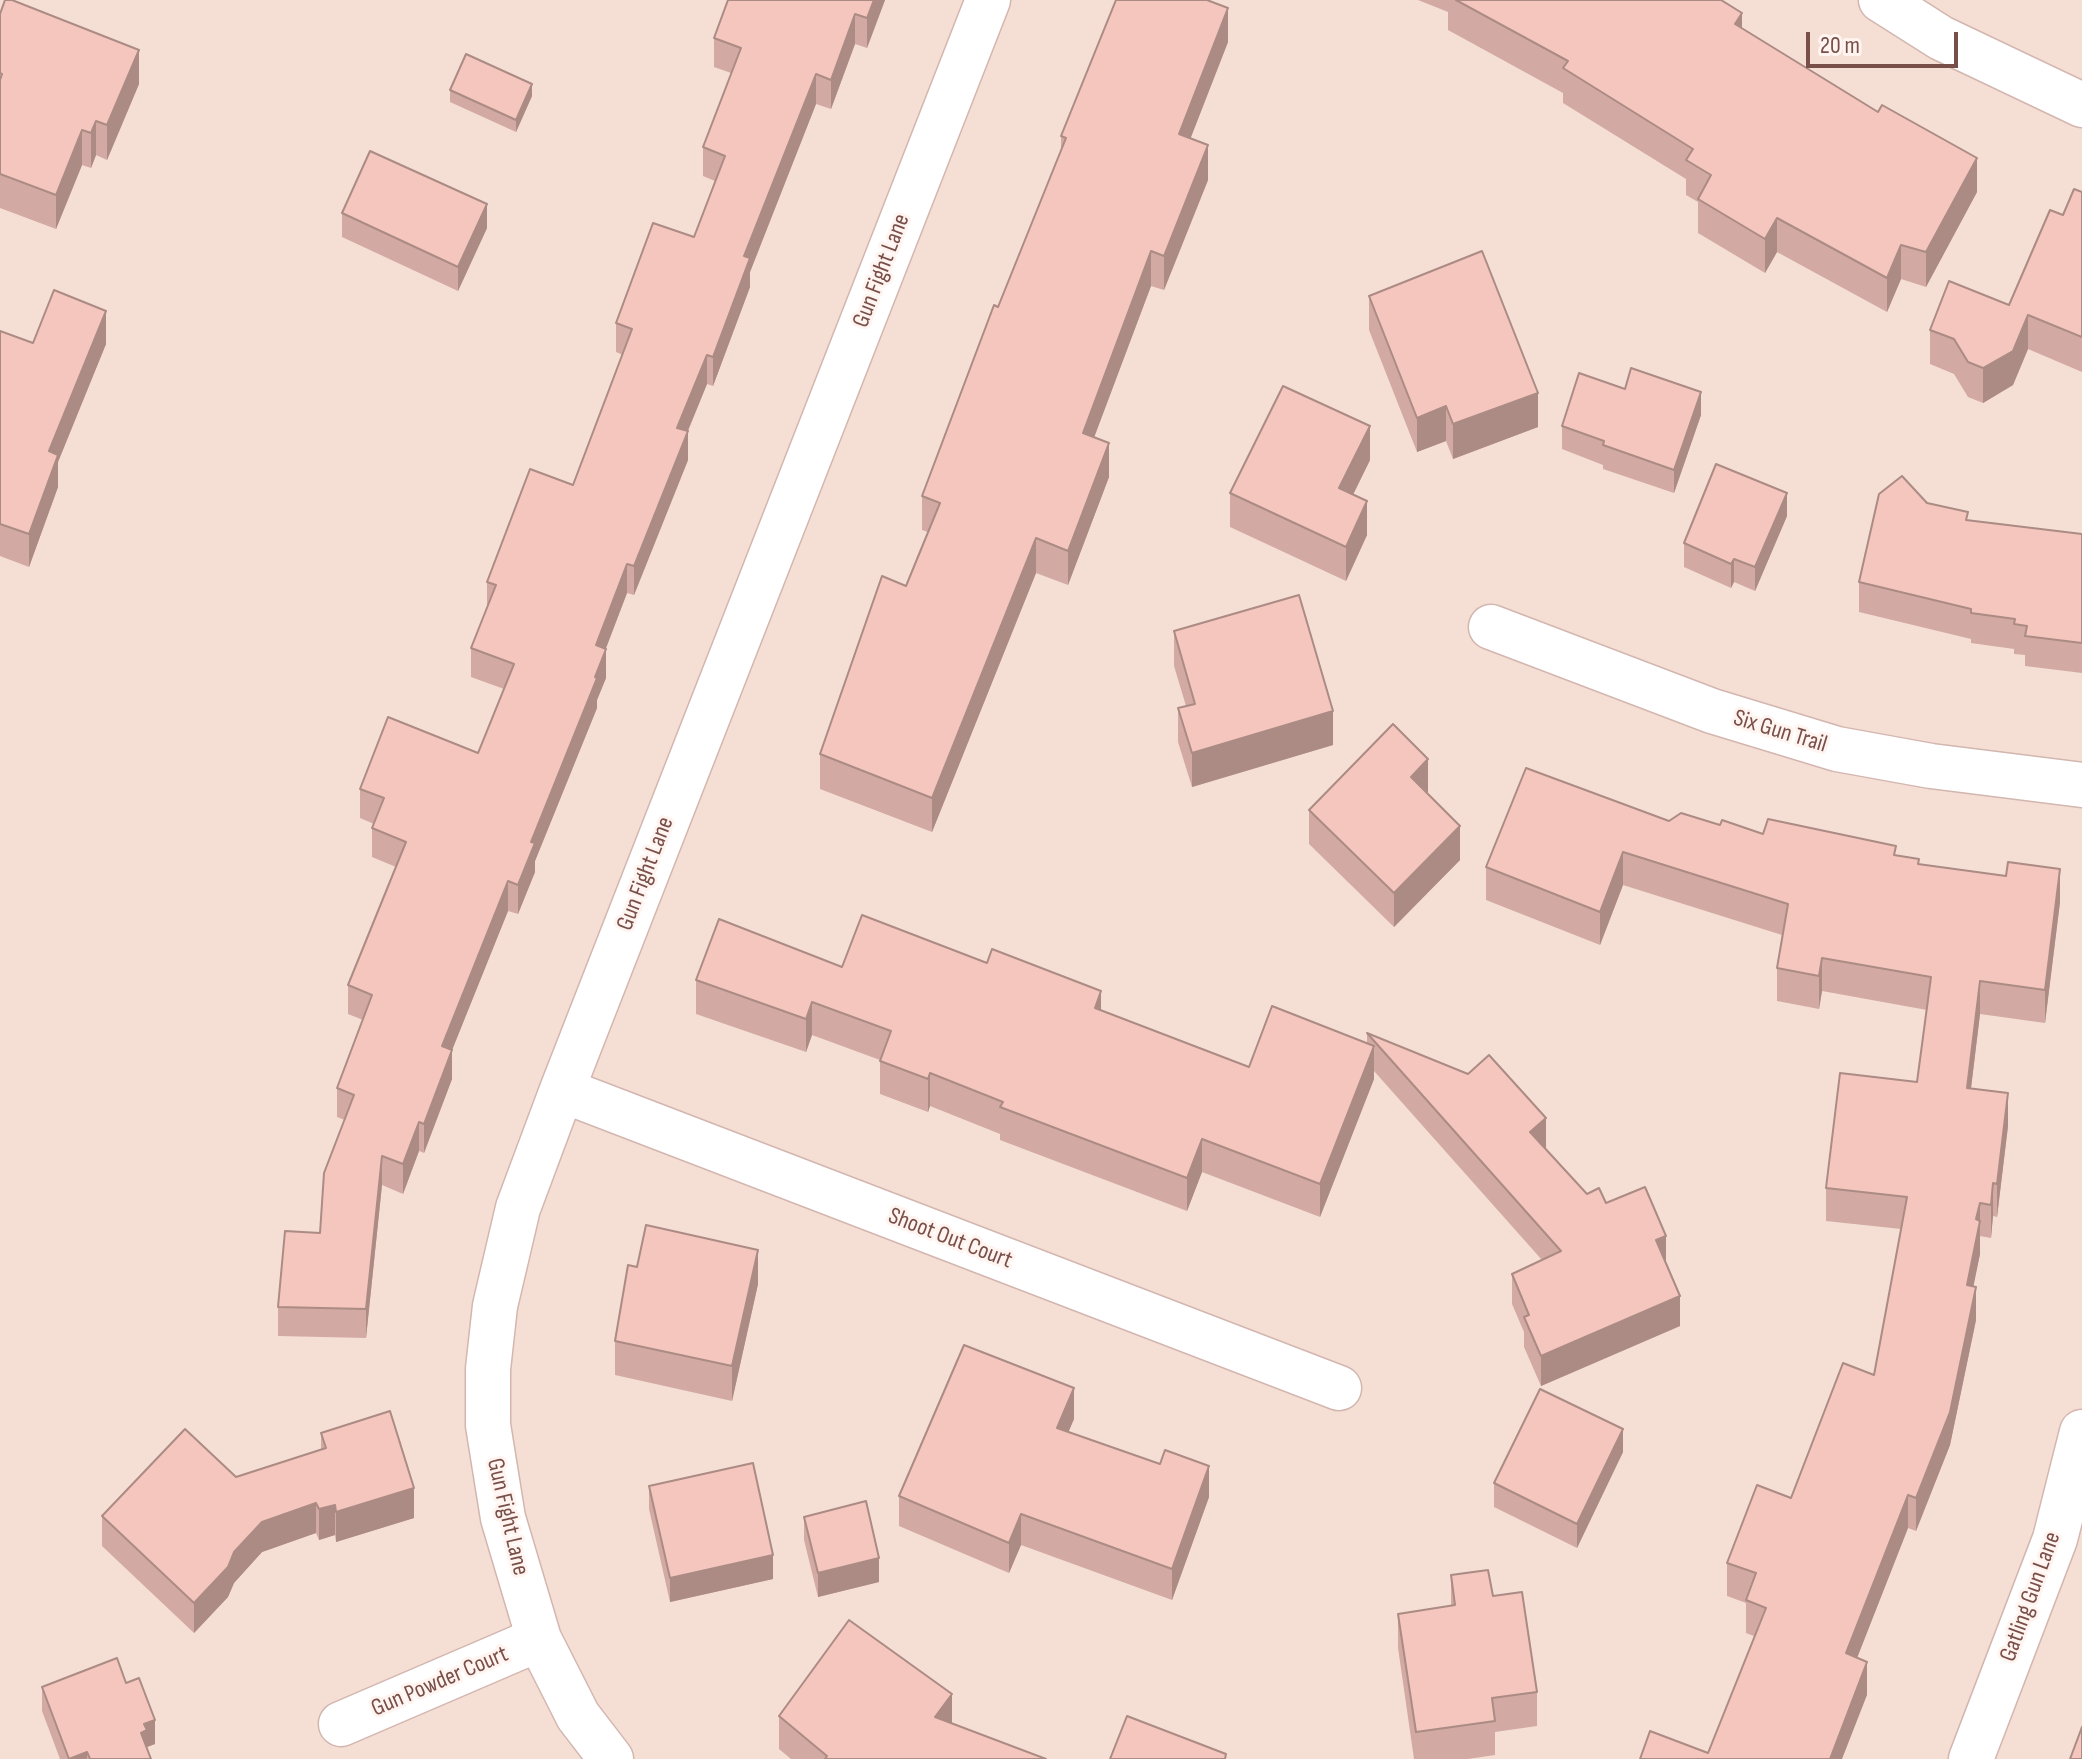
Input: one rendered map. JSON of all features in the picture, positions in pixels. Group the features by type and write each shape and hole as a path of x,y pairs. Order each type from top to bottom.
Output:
{"street":[{"name":"Gun Fight Lane","path":"611,1759 578,1716 539,1639 503,1518 488,1425 488,1369 495,1306 518,1208 562,1090 988,0"},
{"path":"1881,0 1954,45 2082,105"},
{"name":"Six Gun Trail","path":"1491,627 1712,711 1837,749 1931,766 2082,785"},
{"name":"Shoot Out Court","path":"562,1090 1339,1388"},
{"name":"Gatling Gun Lane","path":"1971,1759 2068,1544 2082,1432"},
{"name":"Gun Powder Court","path":"341,1724 539,1639"}],"shaded area":[{"path":"0,0 2082,0 2082,1759 0,1759"}],"building":[{"path":"5,0 12,0 139,50 107,125 96,121 91,133 82,130 56,195 0,174 0,14"},
{"path":"728,0 874,0 867,18 855,14 831,80 816,74 744,256 750,258 713,357 707,355 677,428 688,431 634,566 627,564 596,645 606,649 531,842 535,843 518,885 508,881 442,1046 452,1050 424,1124 419,1122 403,1164 382,1156 366,1309 278,1307 285,1231 320,1233 324,1173 354,1095 337,1088 372,995 348,985 406,842 372,828 384,798 360,789 388,717 478,753 514,664 471,648 496,585 487,582 530,469 573,485 632,329 616,323 653,223 694,237 725,156 703,147 741,48 714,38"},
{"path":"1116,0 1207,0 1228,8 1179,134 1208,145 1164,256 1151,251 1083,433 1109,443 1068,551 1036,538 932,798 820,754 882,576 906,586 940,503 922,496 994,305 998,307 1066,138 1061,136"},
{"path":"1456,0 1721,0 1742,13 1735,24 1878,112 1882,105 1977,158 1926,252 1901,245 1887,278 1777,218 1765,239 1698,199 1711,175 1686,160 1693,149 1563,68 1568,61"},
{"path":"466,54 532,84 516,120 450,90"},
{"path":"370,151 487,204 458,267 342,213"},
{"path":"2074,189 2082,192 2082,337 2028,315 2013,351 1983,368 1968,362 1954,339 1930,330 1949,281 2009,305 2050,210 2063,215"},
{"path":"1482,251 1538,393 1453,424 1446,406 1417,418 1369,296"},
{"path":"54,290 106,311 49,451 58,455 29,534 0,524 0,331 33,343"},
{"path":"1631,368 1701,392 1674,470 1603,445 1604,441 1562,426 1579,373 1625,389"},
{"path":"1283,386 1370,426 1339,488 1367,501 1346,547 1230,493"},
{"path":"1716,464 1787,493 1755,567 1734,559 1731,564 1684,543"},
{"path":"1902,476 1927,503 1968,512 1966,520 2082,534 2082,643 2025,636 2027,626 2014,624 2015,619 1971,613 1971,609 1859,582 1879,494"},
{"path":"1299,595 1333,711 1192,753 1178,708 1195,704 1174,631"},
{"path":"1393,724 1428,759 1411,777 1460,826 1394,893 1309,810"},
{"path":"1526,768 1669,821 1681,813 1720,825 1722,820 1763,834 1768,819 1896,846 1894,855 1919,859 1918,864 2006,876 2008,862 2060,869 2045,990 1980,981 1967,1088 2008,1093 1997,1184 1993,1183 1991,1205 1980,1203 1976,1219 1980,1221 1967,1285 1976,1287 1950,1412 1916,1498 1908,1495 1846,1653 1867,1662 1830,1759 1640,1759 1650,1731 1708,1753 1766,1608 1746,1600 1756,1573 1727,1563 1757,1485 1791,1498 1843,1363 1874,1375 1907,1197 1826,1188 1840,1073 1917,1082 1931,977 1822,958 1819,976 1777,968 1788,904 1623,852 1600,912 1486,867"},
{"path":"862,915 987,963 992,949 1101,991 1095,1008 1249,1067 1272,1006 1374,1046 1320,1184 1202,1139 1187,1178 1000,1107 1003,1102 930,1073 928,1079 880,1061 891,1031 812,1002 806,1019 696,980 719,919 842,967"},
{"path":"1367,1033 1468,1074 1489,1055 1546,1118 1530,1132 1587,1194 1599,1188 1606,1203 1645,1187 1666,1236 1656,1240 1680,1296 1541,1356 1524,1317 1529,1315 1512,1274 1561,1251"},
{"path":"646,1225 758,1250 732,1366 615,1341 628,1265 637,1267"},
{"path":"964,1345 1074,1388 1057,1428 1160,1464 1165,1450 1209,1466 1172,1569 1021,1514 1009,1543 899,1496"},
{"path":"1540,1389 1623,1429 1577,1524 1494,1483"},
{"path":"390,1411 414,1488 336,1512 335,1505 319,1509 316,1503 262,1522 234,1552 228,1567 194,1603 102,1516 185,1429 236,1477 326,1448 321,1433"},
{"path":"753,1463 773,1555 670,1578 649,1486"},
{"path":"866,1501 879,1558 818,1573 804,1517"},
{"path":"1488,1570 1493,1596 1522,1592 1537,1692 1492,1698 1495,1721 1416,1732 1398,1614 1455,1605 1451,1575"},
{"path":"849,1620 952,1694 935,1717 1046,1759 825,1759 827,1756 779,1716"},
{"path":"117,1658 126,1683 139,1678 155,1720 144,1724 147,1730 141,1733 151,1759 90,1759 87,1752 69,1759 42,1687"},
{"path":"1127,1716 1226,1754 1225,1759 1110,1759"},
{"path":"2082,1727 2082,1759 2070,1759"}]}
